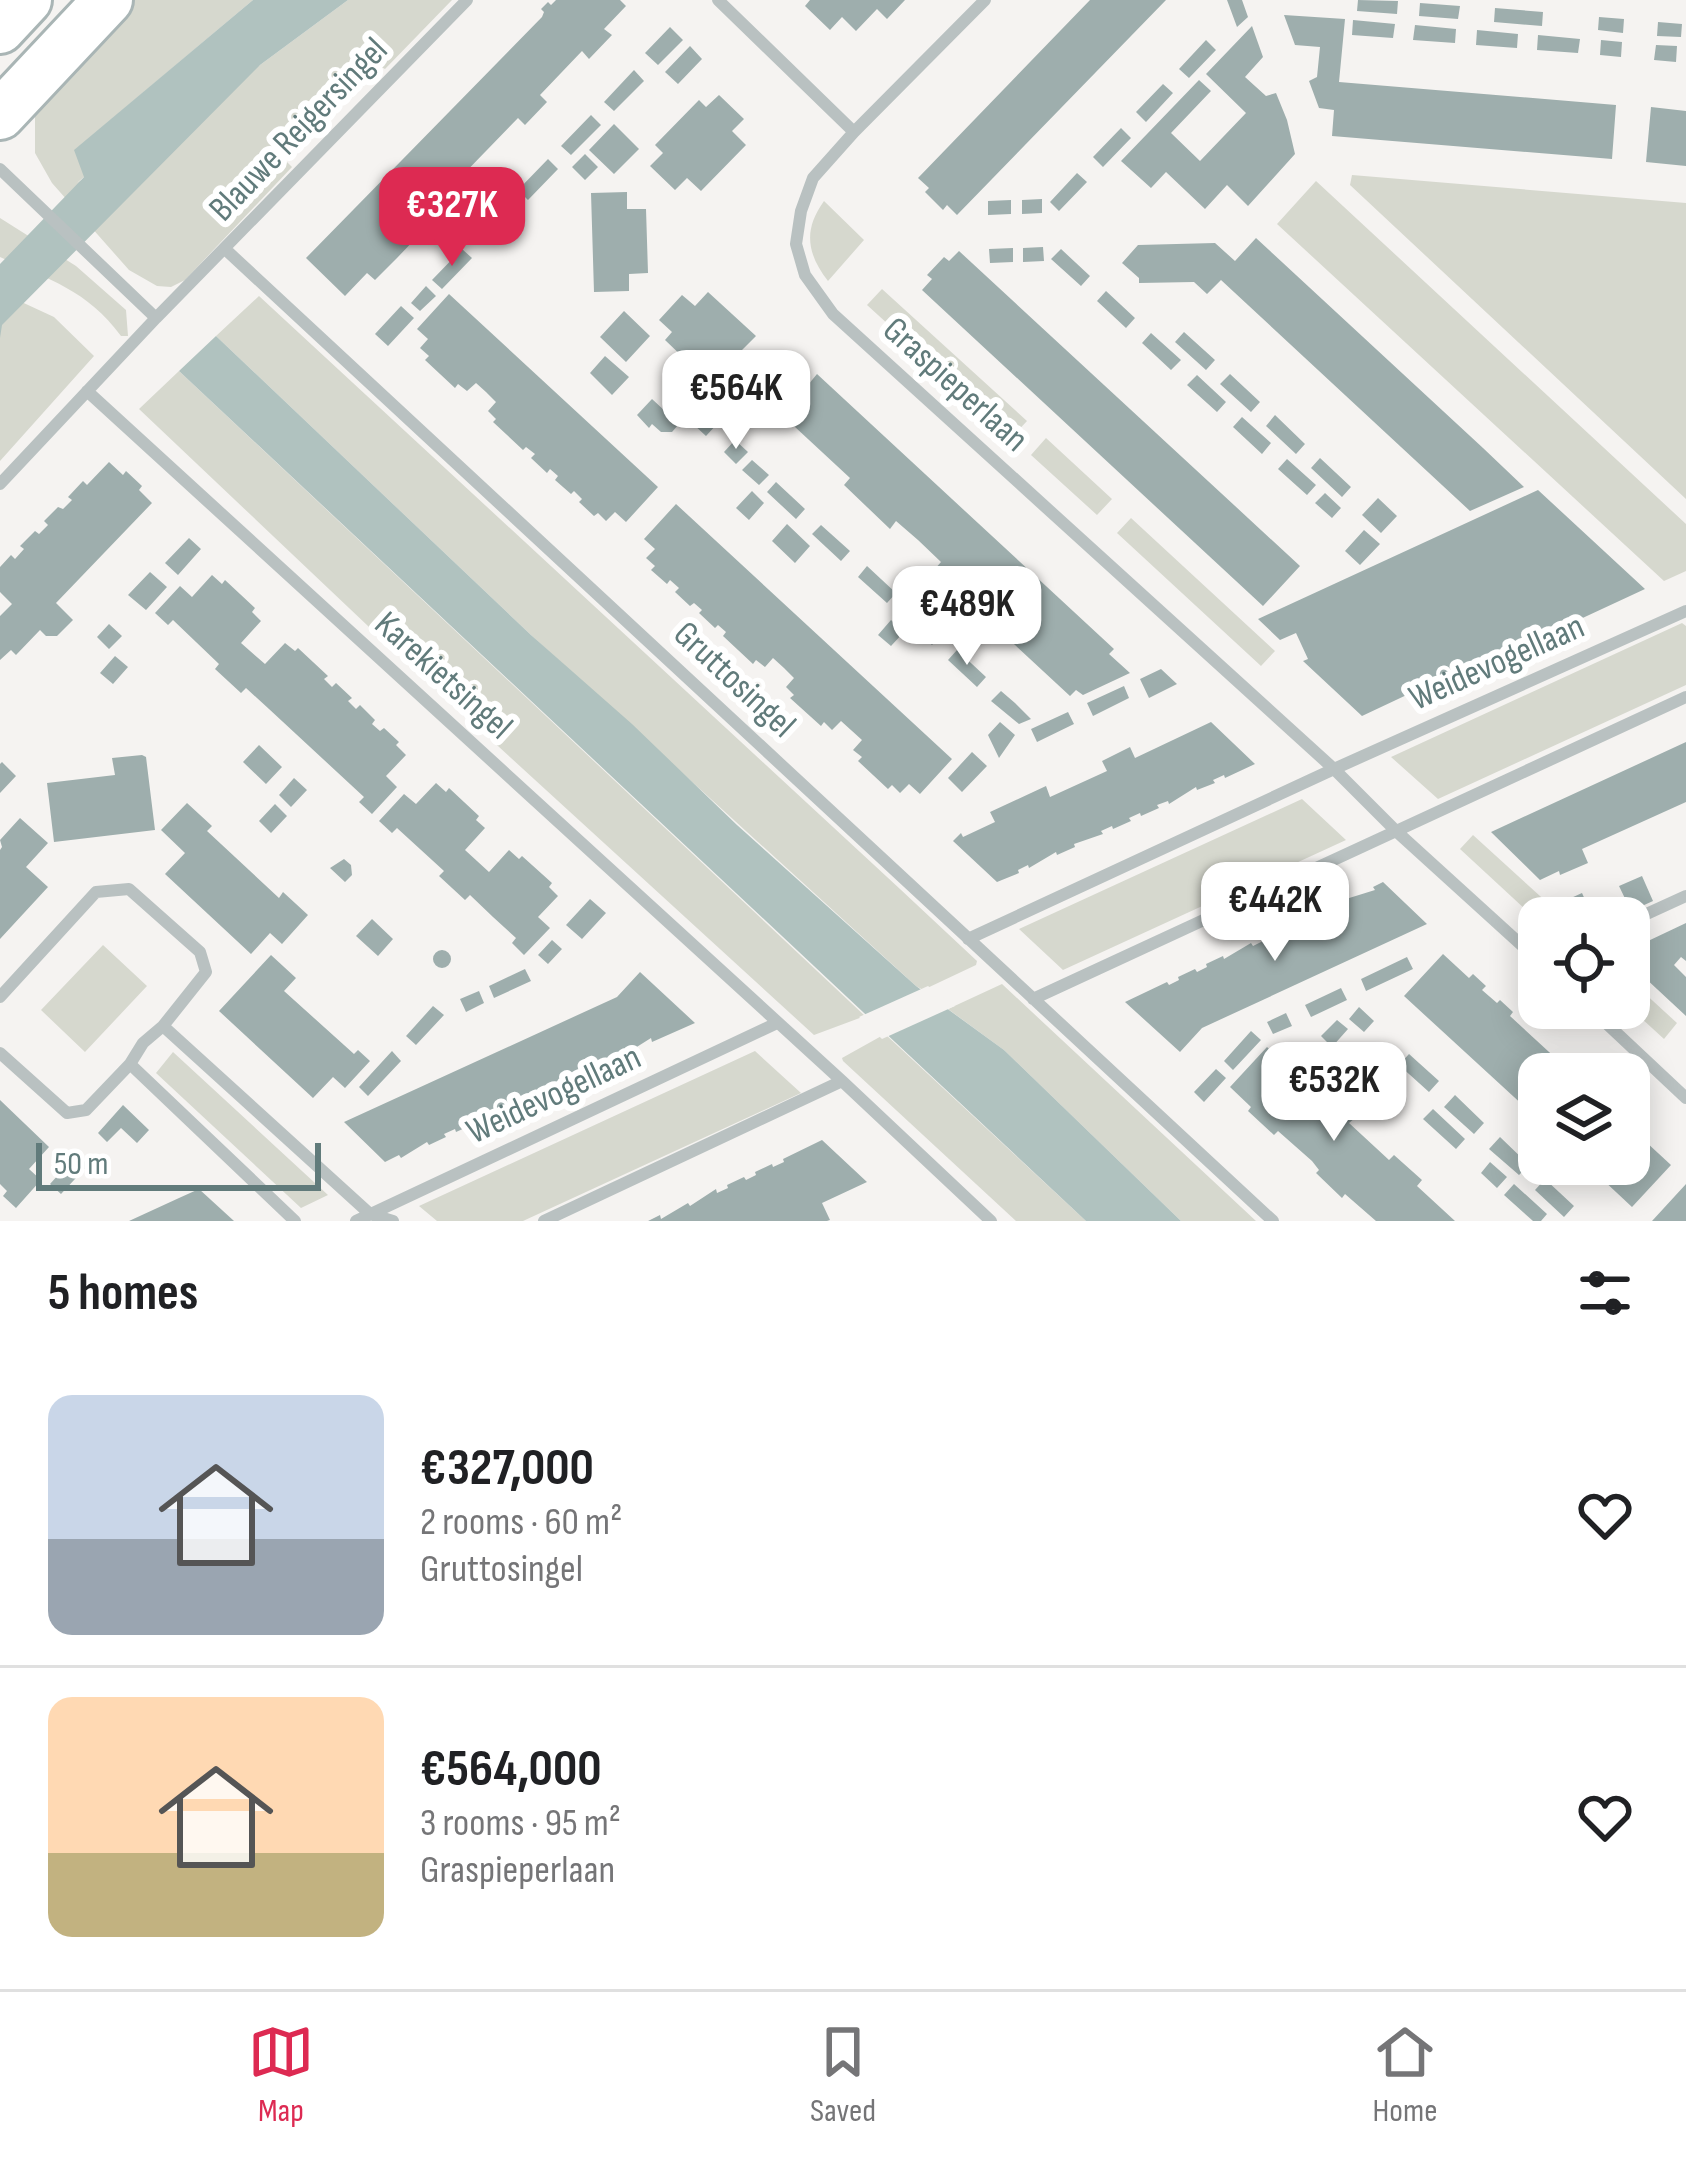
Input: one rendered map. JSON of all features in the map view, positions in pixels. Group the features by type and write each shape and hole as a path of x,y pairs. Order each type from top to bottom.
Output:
{"main road":[{"path":"0,29 27,0"},
{"path":"0,115 108,0"}],"street":[{"name":"Blauwe Reigersingel","path":"225,249 467,0"},
{"path":"718,0 854,132"},
{"name":"Graspieperlaan","path":"986,0 814,178 801,211 796,244 805,275 832,314 1334,770"},
{"path":"0,169 157,318"},
{"path":"0,484 225,249"},
{"name":"Gruttosingel","path":"225,249 1273,1221"},
{"name":"Karekietsingel","path":"87,391 991,1221"},
{"name":"Weidevogellaan","path":"968,939 1686,611"},
{"path":"1033,999 1686,697"},
{"path":"1334,770 1518,942"},
{"path":"0,997 96,892 129,889 200,952 206,972 86,1110 67,1113 0,1053"},
{"path":"1650,912 1686,896"},
{"name":"Weidevogellaan","path":"356,1221 778,1023"},
{"path":"163,1026 370,1214 393,1221"},
{"path":"1612,1029 1686,1098"},
{"path":"130,1064 295,1221"},
{"path":"544,1221 842,1081"}],"shaded area":[{"path":"121,0 253,0 75,150 85,176 77,183 260,65 348,0 452,0 385,69 374,63 280,155 292,167 185,280 171,287 157,286 129,270 52,183 35,153 35,110"},
{"path":"253,0 348,0 260,65 2,325 0,338 0,264 84,177 74,150"},
{"path":"1352,175 1686,203 1686,499 1350,185"},
{"path":"1316,181 1686,524 1686,571 1664,581 1277,224"},
{"path":"824,201 864,240 828,281 810,242 813,222"},
{"path":"0,218 76,266 126,310 128,336 121,336 95,307 66,288 0,257"},
{"path":"882,289 1027,421 1012,437 867,305"},
{"path":"0,292 54,317 94,356 0,461"},
{"path":"259,296 900,889 976,965 923,990 916,986 531,635 216,336"},
{"path":"216,336 737,825 916,986 1004,1050 1181,1221 1086,1221 179,371"},
{"path":"179,371 865,1016 814,1035 406,662 139,409"},
{"path":"1046,438 1112,499 1097,515 1031,455"},
{"path":"1131,518 1275,651 1261,666 1117,533"},
{"path":"1682,623 1686,626 1686,685 1438,799 1391,757"},
{"path":"1302,799 1346,840 1063,970 1019,929"},
{"path":"1473,835 1541,897 1518,897 1518,903 1460,849"},
{"path":"103,945 147,986 85,1052 41,1010"},
{"path":"1002,984 1256,1221 1181,1221 1004,1050 948,1009"},
{"path":"1650,998 1677,1023 1664,1039 1650,1026"},
{"path":"885,1034 1086,1221 1016,1221 843,1061"},
{"path":"755,1051 801,1093 523,1221 437,1221 419,1206"},
{"path":"173,1052 328,1195 301,1208 156,1073"}],"pier":[{"path":"928,986 955,1006 882,1039 859,1017"}],"building":[{"path":"556,0 620,0 626,6 604,29 612,35 589,59 582,51 540,95 547,102 525,125 518,118 454,184 461,191 397,258 375,280 367,273 345,296 306,258 542,17 541,9"},
{"path":"810,0 905,0 887,19 877,9 856,31 842,17 830,30 805,6"},
{"path":"1090,0 1166,0 957,215 947,205 943,210 918,178"},
{"path":"1227,0 1242,0 1248,17 1237,27"},
{"path":"1358,0 1398,1 1397,14 1357,11"},
{"path":"1420,3 1460,6 1458,19 1419,16"},
{"path":"1495,8 1543,12 1542,26 1494,22"},
{"path":"1284,15 1345,19 1339,82 1616,105 1612,159 1332,136 1334,110 1319,108 1309,81 1317,77 1320,47 1295,45"},
{"path":"1599,17 1624,19 1623,33 1598,30"},
{"path":"1353,20 1395,24 1393,38 1352,35"},
{"path":"1658,22 1682,24 1681,37 1657,36"},
{"path":"1415,25 1456,29 1455,43 1413,40"},
{"path":"1252,26 1263,57 1245,77 1266,96 1276,93 1295,154 1248,206 1227,185 1205,209 1166,172 1151,188 1121,161 1199,80 1211,91 1171,133 1200,161 1246,113 1206,74"},
{"path":"670,27 683,40 658,65 645,53"},
{"path":"1477,30 1518,34 1517,48 1476,45"},
{"path":"1538,35 1580,39 1578,53 1537,50"},
{"path":"1206,40 1216,50 1189,78 1179,69"},
{"path":"1601,40 1622,42 1621,57 1600,55"},
{"path":"1656,45 1677,46 1676,62 1654,60"},
{"path":"690,46 702,59 678,84 665,72"},
{"path":"634,70 644,81 614,111 604,102"},
{"path":"1163,84 1173,93 1146,122 1136,112"},
{"path":"719,95 744,119 732,131 746,145 701,191 687,178 675,190 650,166 663,153 655,145 699,100 706,107"},
{"path":"1651,107 1686,111 1686,166 1646,162"},
{"path":"591,115 601,125 571,155 561,146"},
{"path":"614,124 639,149 614,174 589,150"},
{"path":"1121,128 1131,138 1103,167 1093,157"},
{"path":"585,154 598,167 585,180 572,167"},
{"path":"548,159 558,169 528,200 518,190"},
{"path":"1077,173 1087,182 1059,211 1050,202"},
{"path":"627,192 627,209 646,209 648,273 629,274 629,291 594,292 591,193"},
{"path":"1042,199 1042,213 1022,214 1022,200"},
{"path":"1011,200 1011,214 988,215 988,201"},
{"path":"505,204 515,214 484,245 474,235"},
{"path":"1256,238 1524,487 1470,511 1221,280 1207,294 1194,282 1139,283 1122,263 1138,245 1215,243 1235,261"},
{"path":"1043,247 1044,261 1023,262 1023,248"},
{"path":"1013,248 1013,262 990,263 989,249"},
{"path":"462,249 472,258 442,289 432,280"},
{"path":"1061,249 1090,276 1081,286 1051,259"},
{"path":"959,251 1300,566 1263,606 922,290 932,279 927,275 944,257 949,261"},
{"path":"426,286 436,296 420,311 411,303"},
{"path":"1106,291 1135,318 1126,328 1097,301"},
{"path":"708,292 756,336 742,350 755,362 731,388 718,375 711,383 688,362 665,340 672,332 659,320 682,295 695,306"},
{"path":"449,294 658,487 626,522 615,512 606,521 598,513 594,516 574,491 571,494 555,480 558,476 550,469 547,473 531,458 535,454 526,447 523,450 493,422 496,419 488,411 496,402 486,392 476,383 467,391 458,384 455,388 425,360 429,356 420,348 428,339 417,329"},
{"path":"401,306 414,318 388,346 375,334"},
{"path":"624,311 650,336 626,362 600,337"},
{"path":"1184,332 1215,360 1206,370 1175,342"},
{"path":"1151,333 1181,360 1171,370 1142,343"},
{"path":"605,356 629,377 612,395 590,373"},
{"path":"817,374 1114,649 1109,654 1130,673 1083,695 1076,690 1070,696 1001,632 1008,625 986,604 964,584 957,591 934,570 941,562 918,540 896,521 890,529 844,485 850,478 781,414 790,403 786,399"},
{"path":"1230,374 1260,402 1251,412 1220,384"},
{"path":"1197,375 1226,402 1217,412 1187,385"},
{"path":"716,398 730,410 706,436 693,424"},
{"path":"652,399 679,424 672,432 661,432 652,424 649,428 637,415"},
{"path":"1275,415 1305,444 1296,454 1266,426"},
{"path":"1242,417 1271,443 1262,454 1233,427"},
{"path":"735,440 748,452 736,464 724,452"},
{"path":"1320,458 1351,487 1342,497 1311,468"},
{"path":"1287,459 1316,485 1307,495 1278,469"},
{"path":"752,460 769,475 759,485 742,470"},
{"path":"109,462 142,486 139,490 152,503 56,603 73,620 57,636 46,636 40,630 16,655 11,650 0,660 0,616 12,604 0,592 0,567 11,555 15,559 24,549 20,546 48,525 44,521 58,507 63,509 83,481 87,485"},
{"path":"776,482 805,509 796,519 767,492"},
{"path":"1538,490 1645,589 1574,622 1573,618 1555,625 1362,716 1303,661 1308,659 1296,633 1280,640 1258,619"},
{"path":"752,491 764,503 749,520 736,508"},
{"path":"1325,493 1341,508 1332,518 1315,503"},
{"path":"1378,498 1397,516 1381,533 1362,515"},
{"path":"676,504 952,759 920,794 909,784 900,793 892,785 888,789 858,761 862,757 853,750 862,740 841,721 832,730 824,722 821,726 790,698 794,695 786,687 794,678 784,668 773,658 765,667 756,660 753,664 723,636 726,632 718,625 715,628 699,613 702,610 675,592 679,588 651,570 655,566 646,558 655,549 644,539"},
{"path":"787,524 810,546 795,563 772,541"},
{"path":"821,525 850,551 841,561 812,534"},
{"path":"1364,530 1380,544 1360,565 1345,551"},
{"path":"189,538 201,549 178,575 165,563"},
{"path":"867,566 896,593 887,603 858,577"},
{"path":"150,572 167,587 146,610 128,595"},
{"path":"212,575 222,584 225,580 255,608 252,612 261,621 241,643 265,664 285,643 295,651 298,648 328,676 324,679 332,687 336,683 356,709 360,705 375,720 372,724 399,742 396,745 406,755 386,776 397,787 372,814 359,802 364,797 246,688 241,693 215,669 219,664 173,620 168,625 155,613 180,586 192,597"},
{"path":"912,608 941,635 932,645 903,618"},
{"path":"891,620 904,632 891,646 878,635"},
{"path":"109,624 122,636 109,649 97,637"},
{"path":"957,650 986,677 977,687 948,660"},
{"path":"115,656 128,667 113,684 100,673"},
{"path":"1161,669 1177,684 1149,698 1140,679"},
{"path":"1124,686 1129,698 1093,716 1087,703"},
{"path":"1001,691 1031,719 1019,724 991,701"},
{"path":"1068,712 1074,724 1037,742 1031,729"},
{"path":"1000,722 1015,735 999,758 988,735"},
{"path":"1211,722 1255,764 1196,787 1169,804 1157,805 1159,808 997,882 953,841 961,833 963,837 995,822 990,812 1046,786 1050,797 1107,771 1102,761 1130,747 1135,758"},
{"path":"1686,742 1686,802 1582,849 1588,863 1540,880 1491,832"},
{"path":"259,745 282,767 266,784 243,762"},
{"path":"972,752 987,766 962,792 948,778"},
{"path":"142,755 155,830 54,842 47,783 115,775 112,758"},
{"path":"0,764 16,776 0,793"},
{"path":"294,778 307,790 291,807 279,795"},
{"path":"436,783 446,792 449,788 479,816 476,820 485,828 465,850 489,872 509,850 552,883 549,887 558,896 538,917 550,928 524,955 512,943 516,938 470,895 465,900 439,876 444,871 397,828 392,833 379,821 404,794 416,804"},
{"path":"187,803 212,826 207,831 279,898 283,892 308,915 282,944 270,933 251,954 165,874 185,853 161,830"},
{"path":"275,804 287,816 271,833 259,821"},
{"path":"20,818 48,843 26,867 48,887 0,939 0,840"},
{"path":"344,859 352,875 345,882 330,868"},
{"path":"1642,876 1653,901 1624,897 1619,886"},
{"path":"1383,882 1427,924 1202,1028 1180,1052 1125,1002 1347,903 1346,899 1375,890"},
{"path":"590,899 606,913 582,939 566,925"},
{"path":"372,919 393,939 378,956 356,936"},
{"path":"1686,923 1686,961 1681,957 1674,965 1686,977 1686,1016 1650,983 1650,940"},
{"path":"552,940 562,949 548,964 538,955"},
{"path":"442,950 451,959 442,968 433,959"},
{"path":"1443,954 1469,978 1473,974 1486,986 1482,990 1513,1012 1510,1016 1518,1029 1524,1029 1550,1053 1518,1053 1518,1101 1404,996"},
{"path":"271,955 296,978 284,991 354,1054 358,1050 370,1061 345,1088 333,1077 313,1098 219,1011"},
{"path":"1407,957 1413,969 1366,991 1361,979"},
{"path":"525,969 531,981 494,998 489,986"},
{"path":"640,972 695,1023 652,1042 651,1038 624,1055 556,1082 541,1094 539,1090 401,1158 385,1162 344,1122 617,997"},
{"path":"1341,988 1347,1000 1311,1017 1305,1005"},
{"path":"479,991 484,1003 466,1012 460,999"},
{"path":"433,1006 444,1015 416,1045 406,1036"},
{"path":"1359,1007 1374,1021 1364,1032 1349,1019"},
{"path":"1286,1013 1292,1026 1273,1034 1267,1022"},
{"path":"1337,1020 1348,1029 1332,1047 1321,1036"},
{"path":"1251,1031 1261,1040 1233,1070 1224,1061"},
{"path":"1365,1046 1398,1076 1388,1087 1355,1057"},
{"path":"1267,1047 1321,1098 1327,1092 1340,1104 1355,1118 1349,1123 1389,1160 1394,1155 1422,1180 1417,1186 1455,1221 1376,1221 1345,1194 1342,1198 1316,1173 1319,1170 1312,1161 1248,1111 1251,1107 1230,1087"},
{"path":"392,1051 401,1061 368,1096 359,1087"},
{"path":"1409,1054 1439,1081 1429,1092 1399,1065"},
{"path":"1216,1069 1226,1078 1204,1102 1194,1092"},
{"path":"1455,1095 1484,1123 1474,1134 1444,1107"},
{"path":"0,1100 49,1147 29,1169 41,1180 16,1208 3,1196 7,1191 0,1184"},
{"path":"123,1105 149,1130 137,1143 121,1128 107,1142 98,1133"},
{"path":"1433,1109 1465,1139 1456,1149 1423,1119"},
{"path":"1500,1137 1518,1154 1518,1174 1489,1149"},
{"path":"822,1140 867,1182 822,1203 830,1220 648,1221 746,1180"},
{"path":"1650,1146 1671,1165 1632,1207 1608,1185 1650,1185"},
{"path":"77,1154 88,1165 61,1194 50,1184"},
{"path":"1490,1162 1507,1177 1497,1188 1481,1173"},
{"path":"1514,1184 1547,1214 1541,1221 1533,1221 1504,1195"},
{"path":"1686,1184 1686,1221 1652,1221"},
{"path":"1551,1185 1574,1206 1564,1217 1535,1190"},
{"path":"199,1189 234,1221 129,1221 179,1198"}]}
